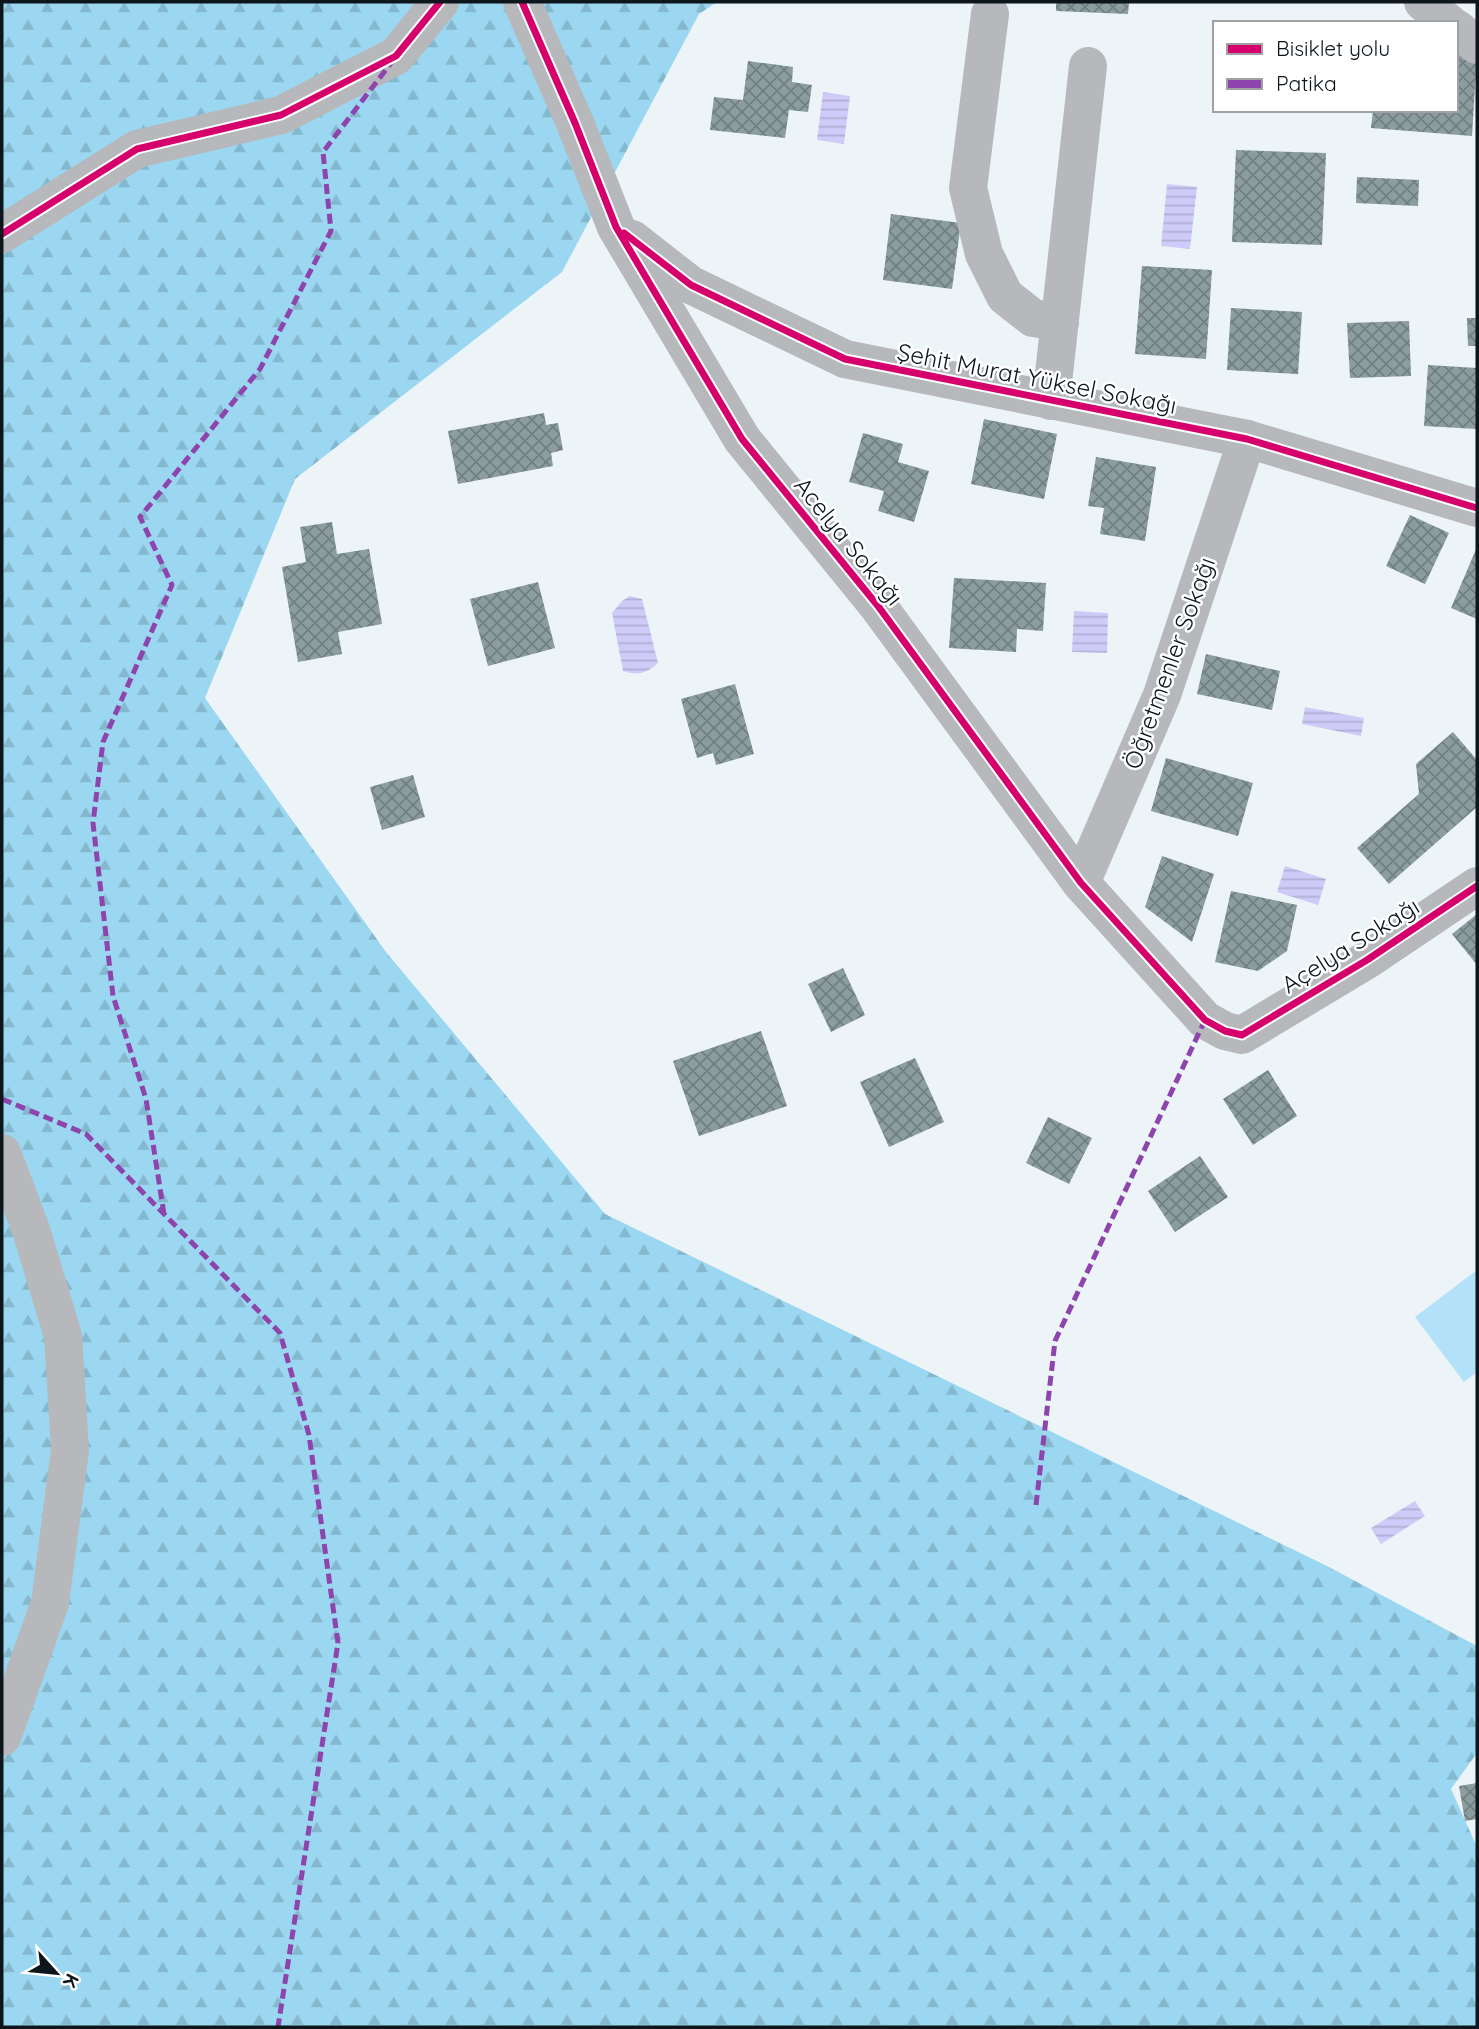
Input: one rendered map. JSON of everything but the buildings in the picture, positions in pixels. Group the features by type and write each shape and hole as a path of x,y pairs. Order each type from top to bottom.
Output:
{"street":[{"path":"2,234 137,149 281,115 396,56 440,2"},
{"name":"Acelya Sokağı","path":"522,2 575,123 616,227 742,439 878,606 1081,883 1205,1020 1225,1031 1242,1035"},
{"path":"1423,2 1447,21"},
{"path":"990,14 968,188 984,254 1005,296 1033,318 1060,322"},
{"path":"1458,31 1477,45"},
{"path":"1051,401 1088,66"},
{"name":"Şehit Murat Yüksel Sokağı","path":"616,227 691,285 845,359 1247,439 1477,508"},
{"name":"Öğretmenler Sokağı","path":"1081,883 1162,695 1247,439"},
{"name":"Açelya Sokağı","path":"1242,1035 1367,960 1477,886"},
{"path":"2,1153 32,1230 63,1336 70,1450 50,1603 2,1737"}],"green space":[{"path":"2,2 717,2 699,14 562,272 295,479 205,698 386,952 605,1214 1327,1566 1477,1646 1477,1753 1451,1789 1477,1847 1477,2027 2,2027"}],"shaded area":[{"path":"823,92 850,96 844,144 817,140"},
{"path":"1167,184 1197,187 1190,249 1161,246"},
{"path":"630,596 642,599 658,663 638,673 623,671 612,613"},
{"path":"1074,611 1108,613 1107,653 1072,652"},
{"path":"1305,707 1364,718 1361,736 1302,724"},
{"path":"1285,866 1326,879 1318,905 1277,892"},
{"path":"1477,1270 1477,1372 1464,1382 1415,1317"},
{"path":"1415,1501 1425,1516 1381,1544 1371,1528"}],"marked path":[{"path":"164,1214 146,1099 113,996 93,823 103,742 172,585 140,517 260,369 331,231 323,152 391,63"},
{"path":"1036,1505 1055,1341 1205,1020"},
{"path":"2,1099 86,1134 280,1333 309,1435 338,1643 278,2027"}],"cycle path":[{"path":"2,234 137,149 281,115 396,56 440,2"},
{"path":"522,2 575,123 616,227 742,439 878,606 1081,883 1205,1020 1225,1031 1242,1035 1367,960 1477,886"},
{"path":"624,233 691,285 845,359 1247,439 1477,508"}]}
